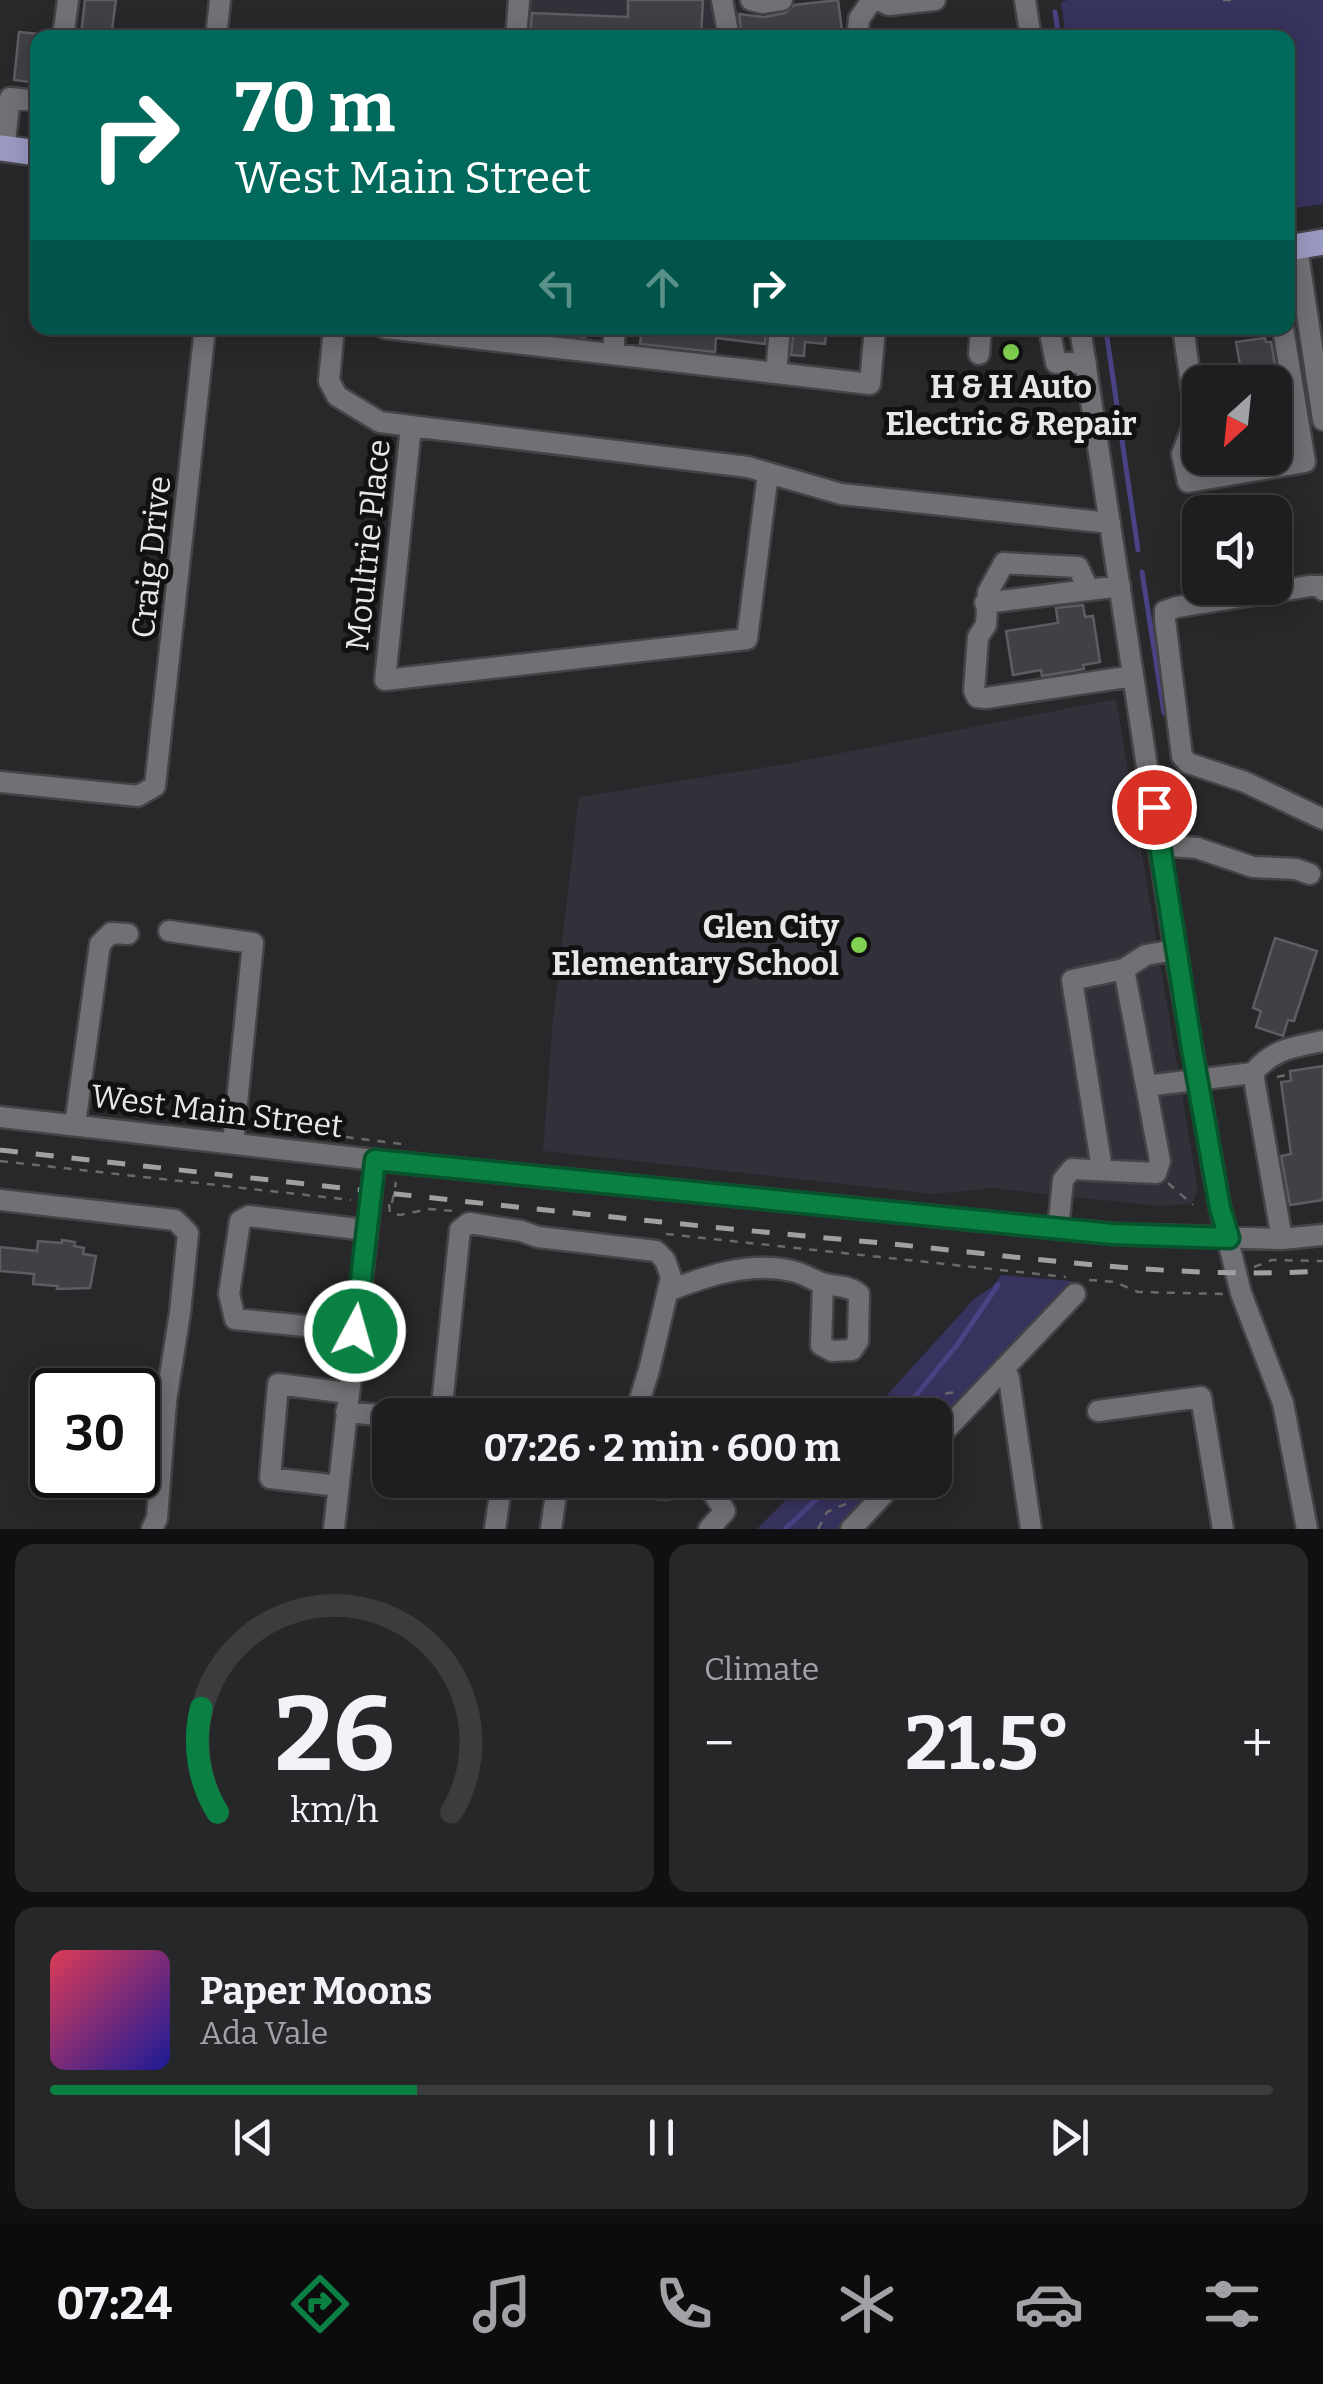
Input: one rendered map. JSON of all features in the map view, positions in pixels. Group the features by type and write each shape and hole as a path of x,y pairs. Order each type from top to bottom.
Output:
{"main road":[{"path":"2,148 30,152"},
{"path":"1295,247 1323,242"}],"street":[{"path":"64,30 68,0"},
{"path":"217,30 220,0"},
{"path":"517,30 519,0"},
{"path":"722,0 728,30"},
{"path":"751,0 762,4 782,0"},
{"path":"858,30 859,19 875,0 890,5 934,0"},
{"path":"1025,0 1030,30"},
{"path":"2,148 10,98 30,100"},
{"path":"1295,265 1323,420"},
{"name":"Craig Drive","path":"0,782 138,796 150,790 158,778 205,335"},
{"path":"333,335 329,380 336,396 380,422 410,426"},
{"path":"450,335 870,384 874,335"},
{"path":"613,353 614,335"},
{"path":"776,372 779,335"},
{"path":"979,354 980,335"},
{"path":"1050,335 1056,363 1086,363"},
{"path":"1081,335 1133,676 1188,763 1245,782 1323,819"},
{"path":"1184,335 1196,418 1182,454 1188,482 1305,462 1283,335"},
{"name":"Moultrie Place","path":"768,473 748,640 384,680 410,426 748,467 841,494 1110,524"},
{"path":"1088,589 1078,566 1004,563 994,578 986,603 986,624 978,636 974,691 977,698 1133,676"},
{"path":"986,603 1120,586"},
{"path":"1307,1529 1283,1403 1241,1293 1220,1208 1160,845 1165,611 1310,586 1323,590"},
{"path":"1160,845 1197,848 1252,867 1296,869 1310,874"},
{"path":"169,931 253,943 233,1143"},
{"path":"75,1126 100,944 111,933 128,934"},
{"path":"1092,1168 1072,980 1124,969 1146,956 1175,950"},
{"path":"1058,1229 1066,1173 1092,1168 1156,1172 1160,1161 1124,969"},
{"path":"1146,1086 1253,1073 1280,1049 1322,1039"},
{"path":"1253,1073 1282,1239"},
{"name":"West Main Street","path":"0,1117 375,1160 1112,1234 1282,1239 1323,1236"},
{"path":"339,1528 338,1486 375,1160"},
{"path":"0,1200 176,1220 188,1233 166,1406 157,1518 152,1529"},
{"path":"355,1331 236,1318 228,1294 240,1220 250,1216 366,1230"},
{"path":"443,1398 460,1230 468,1223 538,1237 656,1250 666,1260 671,1276 640,1398"},
{"path":"668,1291 710,1274 767,1269 794,1271 823,1284"},
{"path":"952,1422 1075,1294"},
{"path":"1004,1368 1009,1378 1031,1529"},
{"path":"338,1486 270,1478 278,1384 372,1410"},
{"path":"1098,1411 1201,1396 1223,1529"},
{"path":"160,1405 166,1406"},
{"path":"495,1529 499,1498"},
{"path":"551,1529 555,1498"},
{"path":"709,1529 725,1511 716,1498"},
{"path":"851,1529 881,1498"}],"path":[{"path":"1223,0 1232,0"},
{"path":"0,1161 392,1204 390,1213 400,1215 429,1208 468,1213"},
{"path":"1156,1172 1194,1205"},
{"path":"666,1234 1115,1282 1138,1292 1209,1296 1241,1293 1254,1287 1256,1264 1272,1260 1323,1261"}],"shaded area":[{"path":"526,0 732,0 738,30 522,30"},
{"path":"1323,0 1323,204 1295,208 1295,30 1065,30 1061,2"},
{"name":"Glen City Elementary School","path":"1116,699 1198,1191 1191,1204 1159,1206 991,1188 934,1194 543,1151 553,1020 579,797 780,765"},
{"path":"1001,1275 1071,1281 1074,1286 952,1413 952,1398 884,1398 974,1299"},
{"path":"788,1498 871,1498 841,1529 757,1529"}],"building":[{"path":"85,0 116,0 112,30 81,30"},
{"path":"628,0 703,0 701,30 531,30 532,13 628,17"},
{"path":"838,0 842,30 741,30 739,14 764,17 785,13 794,5"},
{"path":"19,32 30,33 30,82 14,80"},
{"path":"641,335 766,335 765,344 716,338 715,352 640,344"},
{"path":"793,335 826,335 825,344 805,342 804,356 791,355"},
{"path":"1265,338 1271,342 1275,365 1240,365 1236,342"},
{"path":"1083,605 1085,617 1093,616 1100,662 1083,665 1084,669 1042,676 1041,670 1013,675 1006,631 1058,623 1056,608"},
{"path":"1275,938 1317,951 1294,1021 1288,1020 1283,1036 1256,1027 1261,1011 1253,1008"},
{"path":"1323,1066 1323,1200 1290,1205 1281,1156 1291,1154 1281,1082 1291,1081 1290,1071"},
{"path":"62,1240 84,1248 83,1254 96,1256 90,1288 57,1289 58,1286 33,1284 34,1274 0,1271 0,1247 37,1251 38,1241"}],"waterway":[{"path":"1055,12 1058,30"},
{"path":"1107,337 1138,550"},
{"path":"1142,572 1164,713"},
{"path":"914,1398 998,1285"},
{"path":"785,1529 818,1498"}],"railway":[{"path":"0,1150 1097,1265 1210,1272 1323,1271"}],"place":[{"name":"H & H Auto Electric & Repair","path":"1011,352"},
{"name":"Glen City Elementary School","path":"859,945"}],"route":[{"path":"355,1331 375,1160 1112,1234 1229,1238 1220,1208 1192,1049 1154,807"}]}
